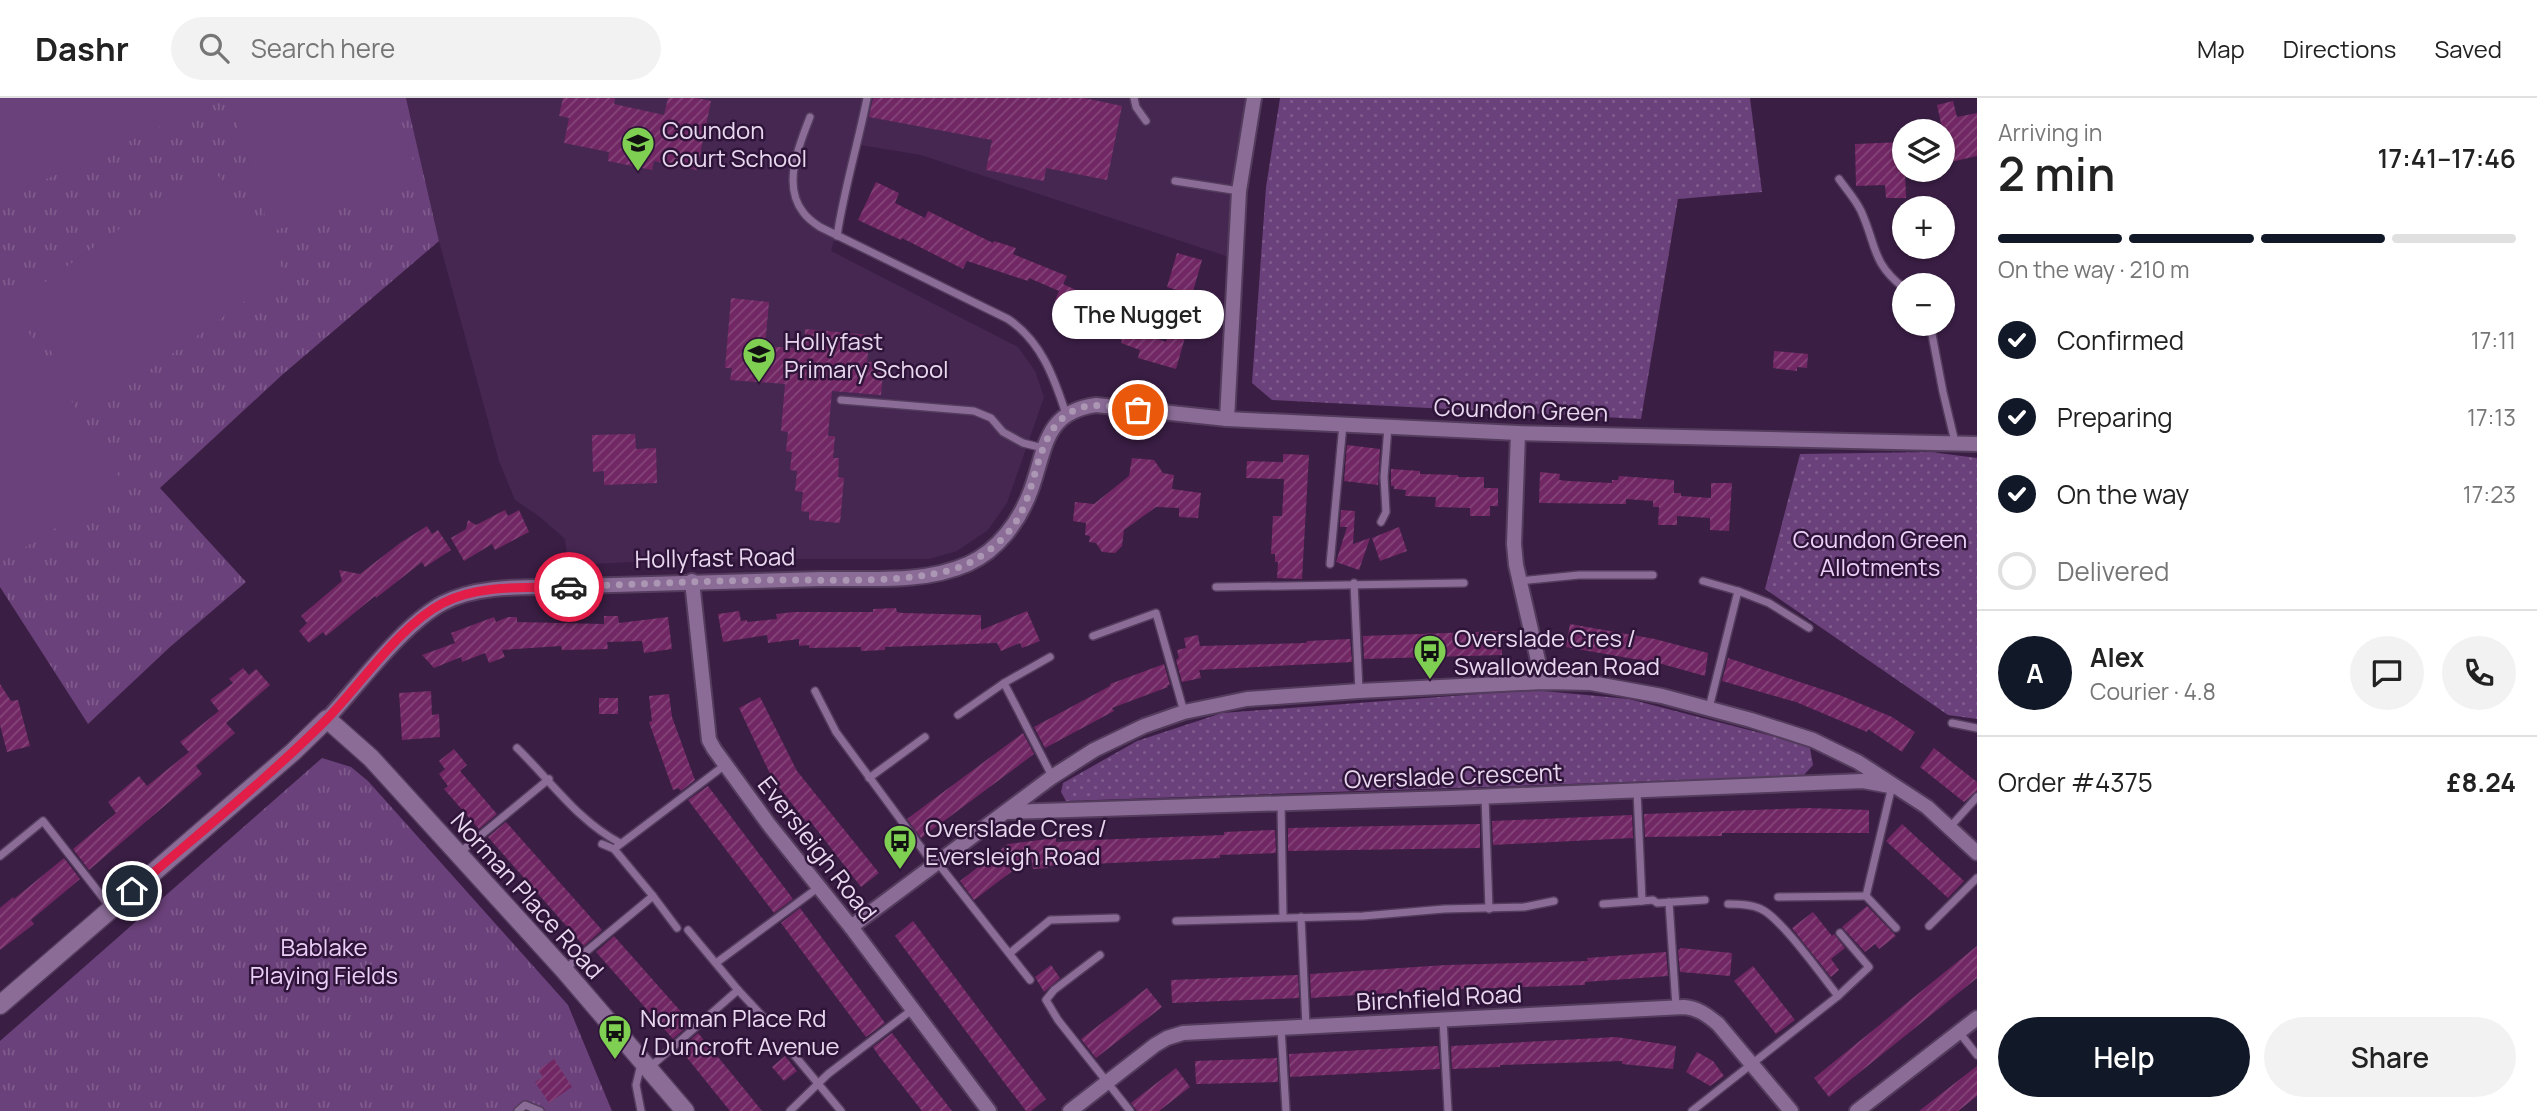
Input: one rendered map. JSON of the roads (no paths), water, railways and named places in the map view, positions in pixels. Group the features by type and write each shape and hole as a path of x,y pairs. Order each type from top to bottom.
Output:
{"street":[{"path":"1227,419 1239,191 1254,98"},
{"name":"Coundon Green","path":"1066,414 1081,407 1096,405 1227,419 1518,433 1977,444"},
{"name":"Hollyfast Road","path":"0,1005 293,752 422,616 463,595 518,589 902,578 947,572 969,564 987,552 1019,517 1032,489 1043,448 1056,424 1066,414"},
{"path":"1518,433 1514,544 1543,682"},
{"name":"Eversleigh Road","path":"691,582 709,740 725,765 989,1111"},
{"name":"Overslade Crescent","path":"851,927 1052,777 1094,750 1144,726 1184,712 1247,699 1359,691 1543,682 1591,683 1710,708 1813,740 1858,762 1927,807 1977,853"},
{"name":"Norman Place Road","path":"327,719 371,758 564,970 685,1111"},
{"name":"Overslade Crescent","path":"1006,812 1863,781 1896,787"},
{"name":"Birchfield Road","path":"1070,1111 1167,1038 1183,1033 1676,1007 1693,1008 1708,1015 1791,1111"},
{"path":"1857,1111 1977,1018"}],"lane":[{"path":"835,235 867,98"},
{"path":"1134,98 1136,107 1146,121"},
{"path":"810,117 795,159 794,190 802,211 820,228 1021,327 1032,339 1055,380 1066,414"},
{"path":"1839,179 1861,210 1878,262 1892,279"},
{"path":"1175,181 1239,191"},
{"path":"1932,336 1942,392 1955,442"},
{"path":"841,400 974,411 991,418 1003,432 1023,443 1043,448"},
{"path":"1331,564 1343,424"},
{"path":"1381,522 1386,512 1384,477 1388,426"},
{"path":"1520,581 1579,575 1653,575"},
{"path":"1703,581 1769,603 1809,628"},
{"path":"1354,583 1359,691"},
{"path":"1216,587 1464,583"},
{"path":"1710,708 1738,592"},
{"path":"1093,636 1156,613 1184,712"},
{"path":"958,715 1004,683 1050,657"},
{"path":"1004,683 1052,777"},
{"path":"815,691 836,732 870,779 1030,980"},
{"path":"1952,723 1977,728"},
{"path":"870,779 925,737"},
{"path":"517,748 549,779 585,821 617,846 677,928"},
{"path":"601,845 617,846 725,765"},
{"path":"458,854 549,779"},
{"path":"1866,896 1896,787"},
{"path":"1637,790 1642,901"},
{"path":"1485,796 1489,909"},
{"path":"1950,827 1977,797"},
{"path":"1281,804 1283,917"},
{"path":"0,856 43,821 111,909"},
{"path":"1929,926 1977,878"},
{"path":"716,963 819,887"},
{"path":"564,970 653,896"},
{"path":"1778,897 1866,896 1896,928"},
{"path":"1603,904 1705,900"},
{"path":"1176,921 1363,916 1444,909 1489,909 1554,901"},
{"path":"1669,902 1676,1007"},
{"path":"1728,904 1761,909 1776,920 1839,996"},
{"path":"1301,917 1306,1026"},
{"path":"1010,953 1050,920 1116,918"},
{"path":"688,930 766,1020"},
{"path":"1692,1111 1839,996 1869,967 1840,933"},
{"path":"1100,955 1054,990 1046,1000 1130,1111"},
{"path":"641,1111 636,1085 645,1065 738,990"},
{"path":"790,1111 818,1084 913,1009"},
{"path":"1443,1020 1448,1111"},
{"path":"1281,1027 1286,1111"},
{"path":"1959,1032 1977,1055"},
{"path":"790,1050 841,1111"},
{"path":"518,1111 525,1105 540,1111"}],"place":[{"name":"Coundon Court School","path":"638,173"},
{"name":"Hollyfast Primary School","path":"759,384"},
{"name":"The Nugget","path":"1138,410"},
{"name":"Overslade Cres / Swallowdean Road","path":"1430,681"},
{"name":"Overslade Cres / Eversleigh Road","path":"900,871"},
{"name":"Norman Place Rd / Duncroft Avenue","path":"615,1061"}],"park label":[{"name":"Coundon Green Allotments","path":"1880,552"},
{"name":"Bablake Playing Fields","path":"324,960"}]}
